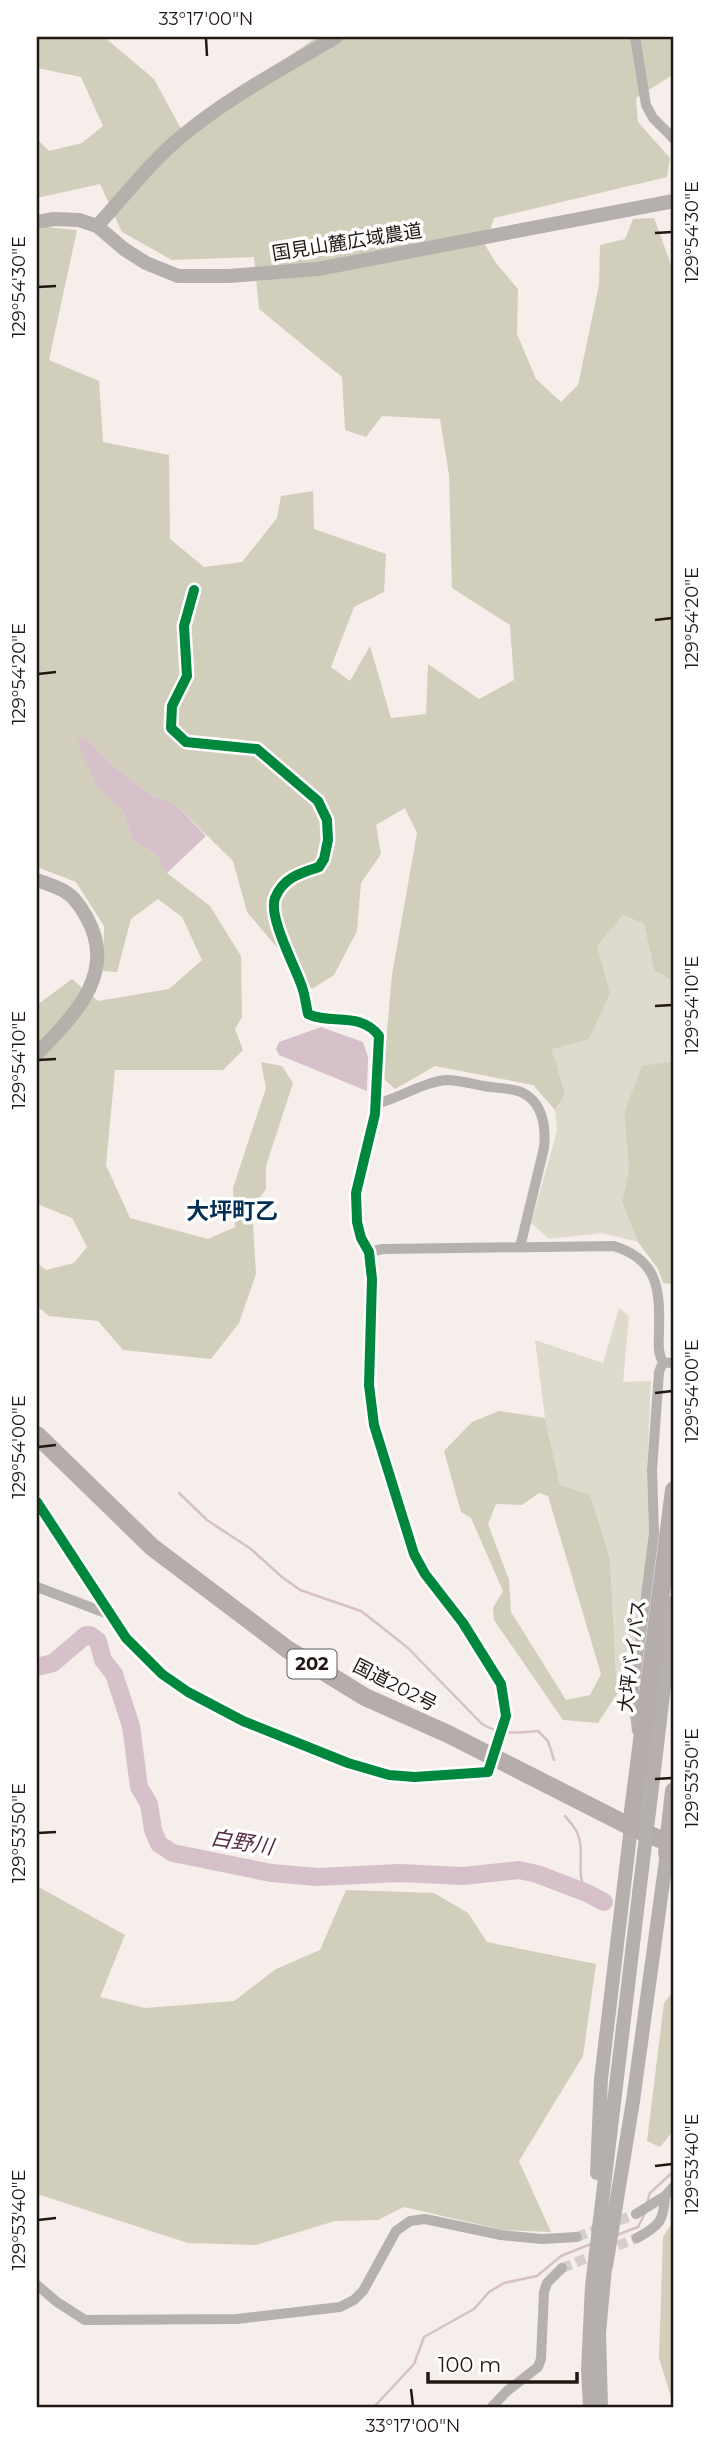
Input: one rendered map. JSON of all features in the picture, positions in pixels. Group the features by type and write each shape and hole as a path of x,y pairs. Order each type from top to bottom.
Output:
{"highway":[{"name":"国道202号","path":"37,1435 152,1547 287,1649 365,1697 448,1734 671,1849"},
{"name":"大坪バイパス","path":"631,1827 674,1490"},
{"path":"671,1849 674,1791"}],"street":[{"path":"97,226 181,137 223,106 336,37"},
{"path":"635,37 646,105 653,118 674,139"},
{"name":"国見山麓広域農道","path":"37,222 54,219 79,220 97,226 146,263 178,276 267,275 318,270 674,201"},
{"path":"37,1502 126,1638 146,1659 188,1692 243,1721 348,1763 389,1775 415,1777 488,1772 506,1716 506,1702 501,1684 464,1623 425,1574 414,1554 374,1425 369,1385 372,1279 369,1252 361,1238 358,1222 356,1192 375,1114 379,1036 373,1028 344,1018 315,1017 308,1014 302,987 277,922 274,900 282,886 299,873 319,867 324,859 328,840 327,820 318,801 257,749 186,742 171,728 172,706 187,676 184,626 194,590"},
{"path":"37,880 70,894 93,930 98,948 97,966 87,995 37,1054"},
{"path":"375,1104 447,1080 521,1092 532,1099 544,1118 544,1148 520,1247"},
{"path":"369,1252 383,1249 614,1246 633,1252 648,1266 657,1285 660,1301 659,1354 667,1362 659,1371 652,1470 654,1533 633,1698 640,1760"},
{"path":"37,1587 70,1602 111,1615"},
{"path":"592,2286 674,1602"},
{"path":"590,2408 588,2359 601,2079 631,1827"},
{"path":"601,2408 600,2333 606,2266 671,1849"},
{"path":"606,2266 607,2157"},
{"path":"636,2214 665,2196 674,2186"},
{"path":"637,2238 656,2227 664,2211 665,2196"},
{"path":"37,2285 85,2320 237,2319 340,2307 354,2300 363,2291 396,2231 410,2221 425,2219 501,2235 542,2239 578,2236"},
{"path":"491,2408 507,2391 538,2367 541,2359 544,2292 547,2283 562,2268"}],"shaded area":[{"path":"37,37 104,37 154,79 186,138 246,86 317,37 674,37 674,74 636,98 638,122 670,158 667,177 494,218 485,245 518,289 517,334 536,379 561,402 578,385 599,285 600,245 625,239 633,219 654,218 674,273 674,982 654,970 644,924 623,915 597,946 610,993 589,1039 552,1049 565,1094 555,1110 533,1085 435,1066 395,1089 383,1078 392,975 417,833 405,808 376,825 381,854 361,883 357,931 334,975 312,989 247,912 233,861 176,805 150,794 111,764 85,737 97,785 123,811 133,841 156,854 167,873 210,906 241,956 242,1017 235,1029 243,1050 223,1070 115,1070 106,1165 130,1218 208,1239 235,1227 233,1188 266,1088 261,1062 282,1066 293,1083 266,1166 266,1189 252,1208 256,1274 239,1323 211,1359 123,1350 98,1321 49,1316 37,1306 37,1263 46,1270 74,1263 87,1247 72,1218 37,1204 37,1005 72,979 98,1001 169,989 202,960 182,917 158,899 131,919 117,972 103,971 104,926 76,882 37,867 37,231 45,227 77,230 49,360 99,381 103,442 169,455 170,539 204,567 242,562 277,518 281,496 313,491 314,529 386,554 384,592 354,607 331,667 350,681 370,646 391,718 426,714 428,664 479,699 514,680 510,625 452,588 449,475 440,419 382,416 366,437 345,430 342,377 259,309 254,257 172,260 122,232 100,184 37,198 37,139 49,151 82,143 103,126 81,77 37,68"},
{"path":"85,737 111,764 150,794 176,805 206,836 167,873 156,854 133,841 123,811 96,785 77,741"},
{"path":"623,915 644,924 654,970 674,982 674,1062 666,1062 624,1113 629,1169 622,1202 638,1242 602,1233 549,1239 531,1223 557,1131 555,1110 565,1094 552,1049 610,993 596,946"},
{"path":"321,1027 363,1042 368,1057 367,1091 279,1055 276,1049 279,1042"},
{"path":"674,1062 673,1284 663,1283 658,1269 638,1242 622,1202 629,1169 624,1113 642,1066"},
{"path":"619,1308 629,1316 623,1382 651,1381 647,1473 649,1537 628,1689 617,1694 610,1559 560,1485 545,1418 535,1340 603,1363"},
{"path":"499,1411 545,1418 560,1485 590,1495 610,1559 617,1694 598,1723 563,1720 494,1620 493,1608 503,1591 471,1518 461,1512 444,1451 472,1422","holes":["539,1493 548,1496 601,1674 590,1695 566,1700 511,1612 509,1580 488,1524 496,1504 522,1505"]},
{"path":"37,1886 125,1935 100,1997 145,2008 234,2001 276,1969 320,1950 346,1890 434,1893 468,1913 487,1942 596,1964 583,2056 519,2161 551,2232 503,2230 404,2207 378,2220 335,2221 256,2245 188,2243 37,2194"},
{"path":"674,1990 674,2130 660,2147 647,2141 664,2003"},
{"path":"674,2220 674,2407 659,2358 663,2237"}],"waterway":[{"path":"179,1493 207,1520 251,1549 300,1590 361,1611 408,1648 482,1724 502,1732 538,1731 548,1741 554,1760"},
{"name":"白野川","path":"37,1667 53,1663 86,1635 98,1641 103,1660 114,1674 131,1726 139,1787 149,1804 153,1830 159,1844 173,1853 271,1873 318,1877 399,1873 463,1876 519,1870 537,1874 604,1902"},
{"path":"565,1816 578,1835 581,1878 587,1893"},
{"path":"647,2203 650,2193 674,2171"},
{"path":"617,2235 638,2227 645,2213"},
{"path":"373,2408 414,2364 424,2337 474,2309 489,2292 504,2283 537,2276 561,2256 591,2244"}],"tunnel":[{"path":"577,2237 636,2214"},
{"path":"562,2268 637,2238"}],"cycle path":[{"path":"37,1502 126,1638 162,1674 188,1692 243,1721 348,1763 389,1775 415,1777 488,1772 506,1716 501,1684 463,1623 425,1574 414,1554 374,1425 369,1385 372,1279 369,1252 361,1238 357,1222 356,1193 375,1114 379,1036 372,1028 354,1021 325,1019 308,1014 302,987 275,917 274,906 278,891 287,881 319,867 324,859 328,840 327,820 318,801 257,749 186,742 171,728 172,706 187,676 184,626 194,590"}],"district":[{"name":"大坪町乙","path":"232,1211"}]}
